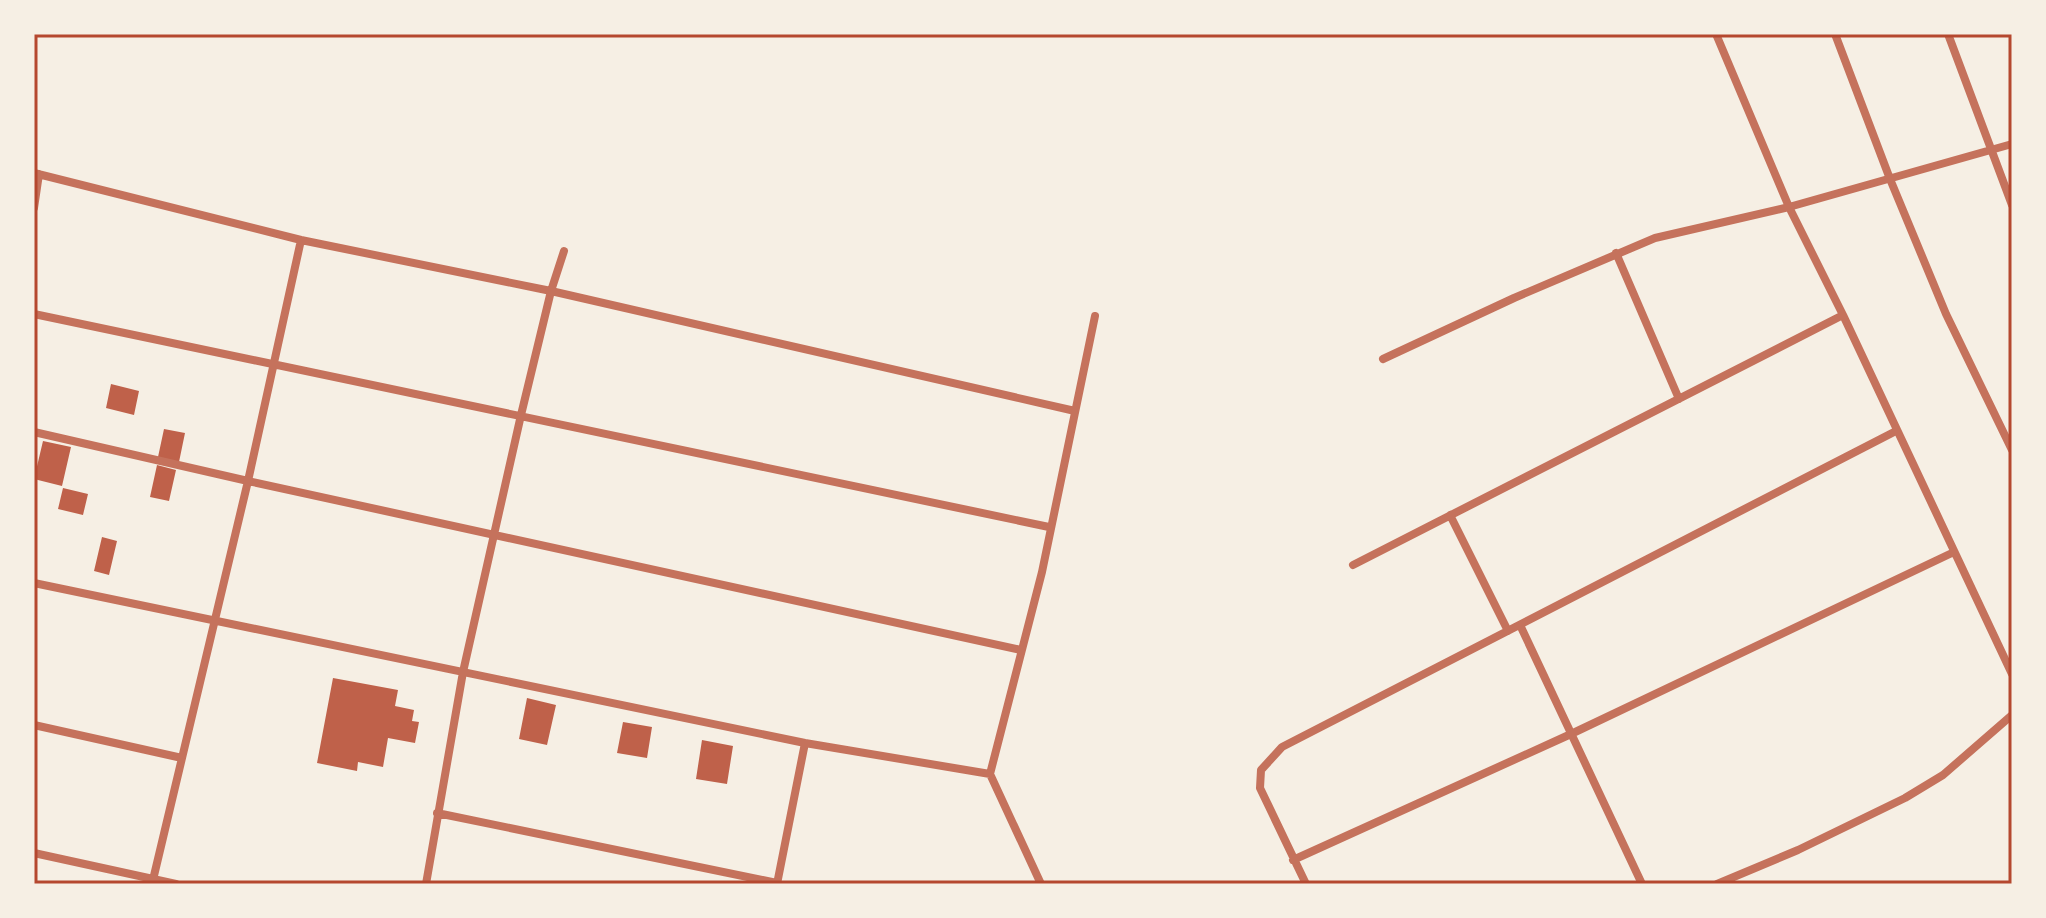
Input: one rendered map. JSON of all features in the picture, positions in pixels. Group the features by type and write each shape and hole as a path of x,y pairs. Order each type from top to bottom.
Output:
{"street":[{"path":"1716,34 1789,207 2012,674"},
{"path":"1835,34 1946,314 2012,450"},
{"path":"1948,34 2012,205"},
{"path":"1383,359 1616,253 1690,229 1789,207 2012,144"},
{"path":"34,208 36,174 301,240 551,291 1075,411"},
{"path":"153,881 248,481 301,240"},
{"path":"426,884 463,672 521,415 551,291 564,251"},
{"path":"1616,253 1679,399"},
{"path":"34,314 1049,527"},
{"path":"1353,565 1843,315"},
{"path":"1041,884 990,774 1042,572 1095,316"},
{"path":"1306,884 1260,788 1261,770 1282,747 1896,431"},
{"path":"34,432 1021,650"},
{"path":"1450,515 1508,631"},
{"path":"1293,860 1571,734 1954,552"},
{"path":"34,583 805,743 990,774"},
{"path":"1520,625 1642,884"},
{"path":"1717,884 1798,850 1905,798 1943,775 2012,715"},
{"path":"34,725 182,758"},
{"path":"437,813 777,884 805,743"},
{"path":"34,853 176,884"}],"building":[{"path":"111,384 139,391 134,415 106,408"},
{"path":"164,429 185,433 179,462 158,457"},
{"path":"43,441 71,447 62,486 34,479"},
{"path":"157,465 176,470 169,501 150,497"},
{"path":"63,488 88,494 83,515 58,509"},
{"path":"102,537 117,541 109,575 94,571"},
{"path":"333,678 398,690 395,706 414,710 412,721 419,722 415,743 388,738 383,767 358,762 357,771 317,763"},
{"path":"527,698 556,705 547,745 519,739"},
{"path":"623,722 652,727 647,758 617,753"},
{"path":"702,740 733,746 727,784 696,779"}]}
